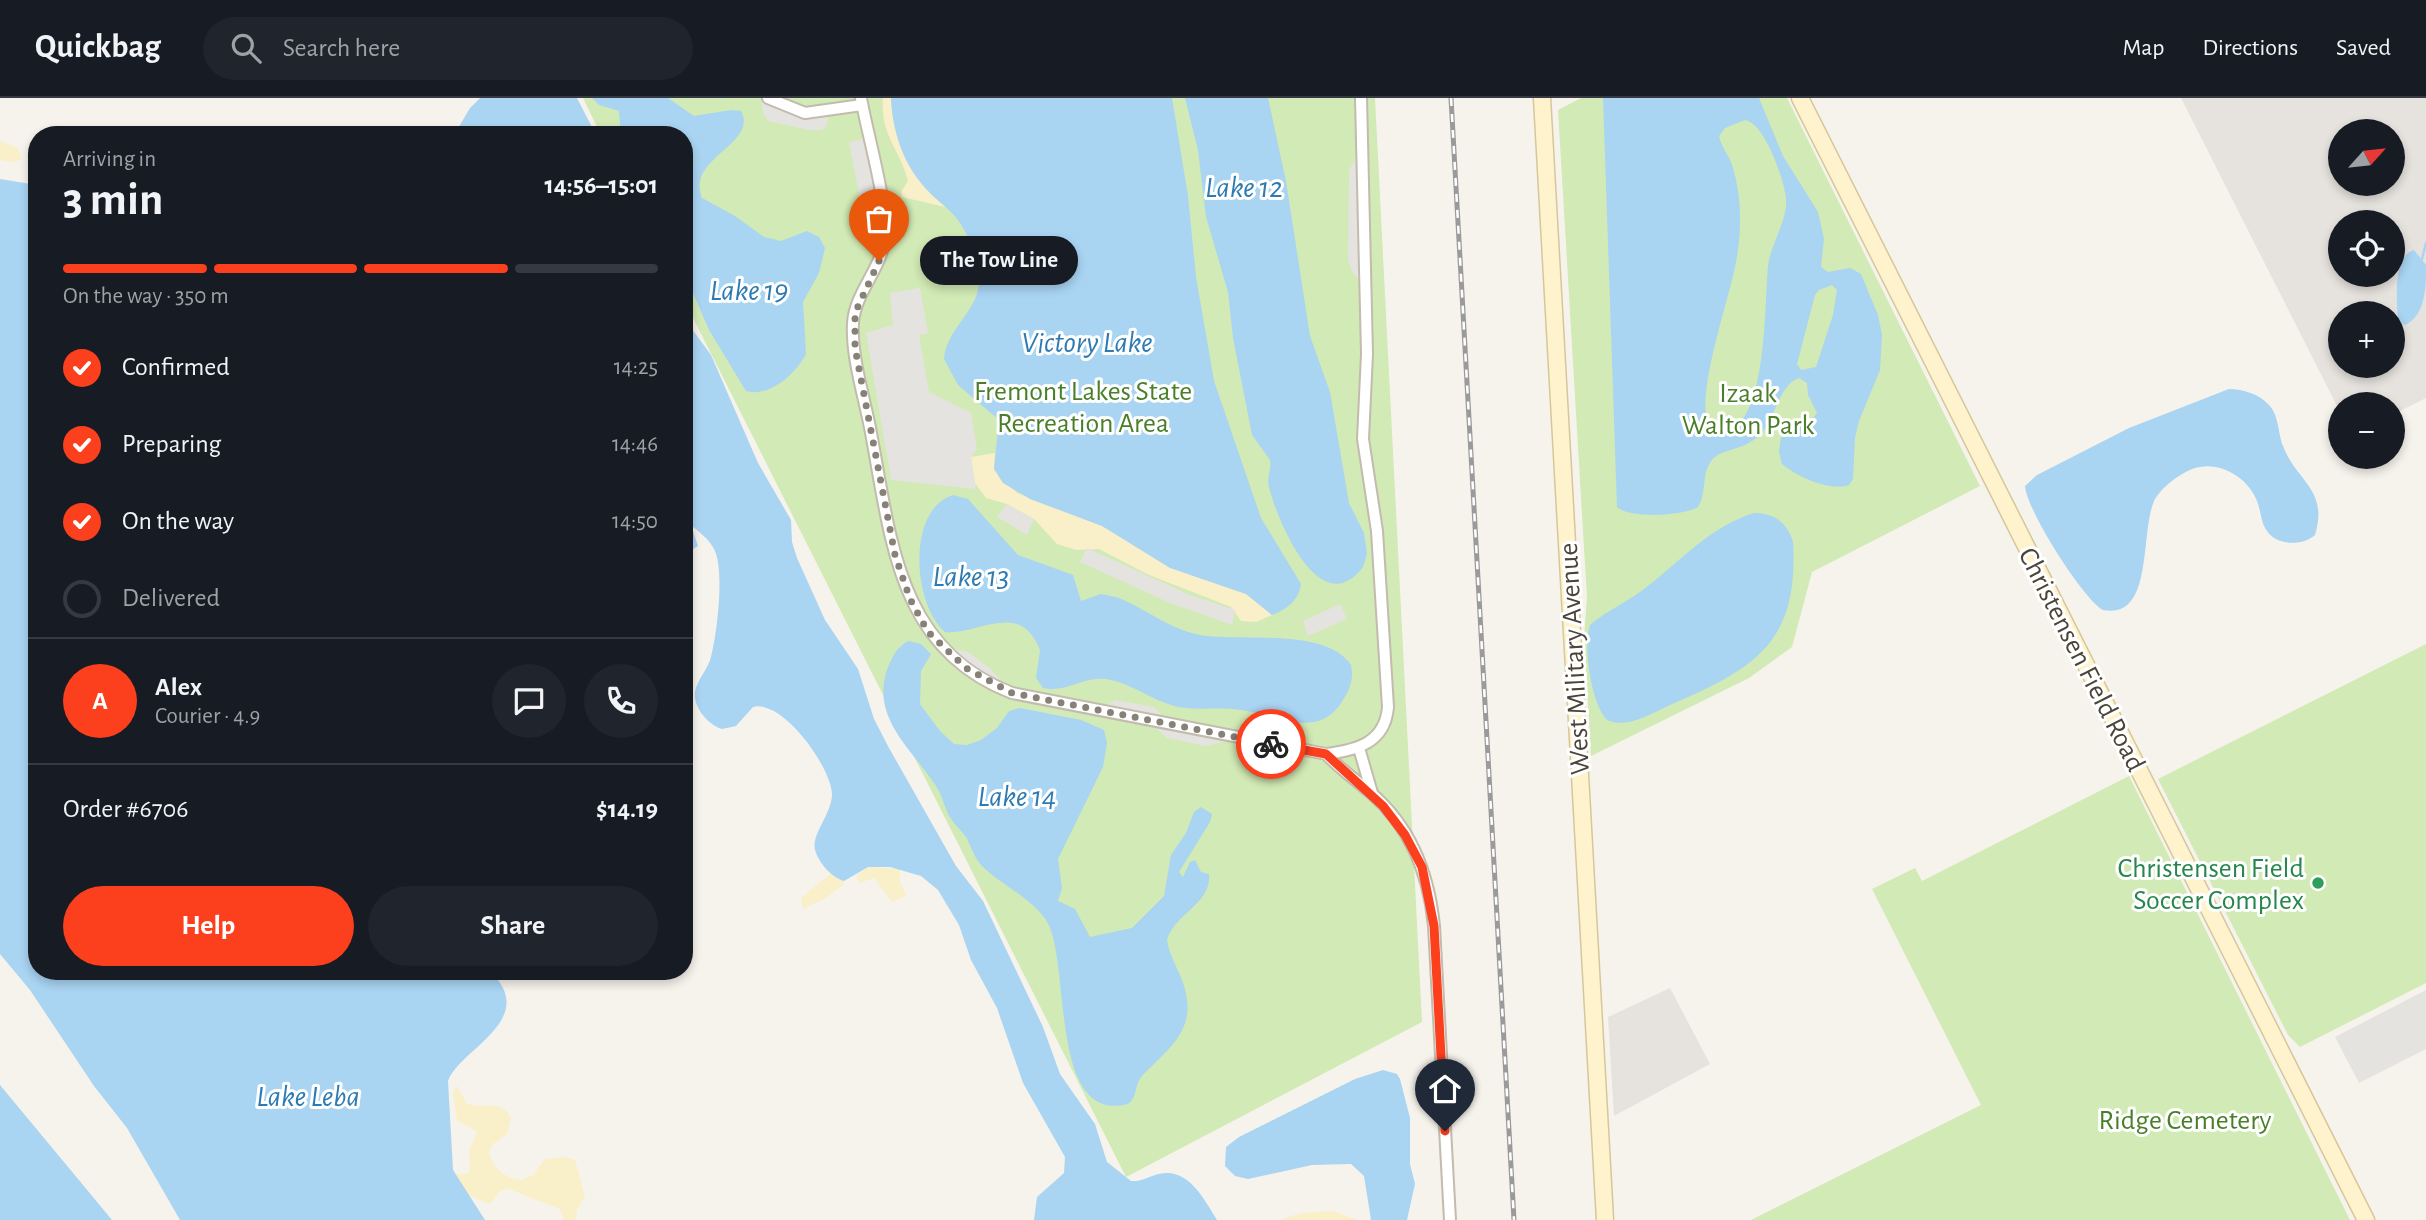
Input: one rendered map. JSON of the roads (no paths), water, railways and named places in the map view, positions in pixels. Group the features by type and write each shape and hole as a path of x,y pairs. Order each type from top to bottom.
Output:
{"street":[{"path":"768,98 788,109 805,113 861,102 885,234 879,261 855,313 855,348 895,555 910,599 928,632 966,668 1012,693 1326,754 1359,748 1379,734 1388,707 1377,531 1363,439 1367,342 1361,98"},
{"name":"West Military Avenue","path":"1542,98 1605,1220"},
{"name":"Christensen Field Road","path":"1800,98 2366,1220"},
{"path":"1359,748 1372,793"},
{"path":"1326,754 1372,793 1412,846 1430,894 1450,1220"}],"water":[{"path":"480,98 577,98 591,126 459,126 470,108"},
{"name":"Lake 19","path":"592,98 668,98 694,116 741,111 744,123 740,133 703,172 700,184 702,198 735,216 764,237 781,241 807,231 819,237 825,248 819,273 803,302 806,354 796,369 781,382 764,391 746,391 709,330 693,293 693,126 620,126 619,111 599,105"},
{"name":"Victory Lake","path":"891,98 1172,98 1188,196 1196,277 1214,381 1261,518 1301,584 1295,600 1287,607 1272,615 1246,594 1170,568 1102,526 1030,499 1003,483 994,469 999,420 958,385 944,359 951,337 975,300 979,277 976,261 957,219 925,187 908,164 893,121"},
{"name":"Lake 12","path":"1185,98 1268,98 1286,181 1310,336 1330,392 1349,503 1364,533 1367,554 1363,567 1347,581 1331,583 1316,575 1303,561 1291,542 1274,502 1268,483 1270,460 1252,435 1233,338 1228,292 1206,217 1198,150"},
{"path":"1603,98 1759,98 1783,156 1818,212 1824,239 1821,267 1828,272 1850,268 1861,274 1878,315 1882,335 1880,370 1859,421 1855,438 1853,479 1849,485 1841,487 1823,485 1804,478 1782,464 1779,452 1781,437 1811,421 1817,413 1808,395 1807,383 1799,378 1792,381 1782,394 1767,425 1757,438 1712,460 1706,471 1698,507 1681,512 1644,515 1617,507","holes":["1745,120 1760,131 1772,153 1784,190 1786,206 1769,260 1764,333 1754,394 1744,417 1729,429 1709,426 1706,412 1709,370 1733,278 1740,225 1735,177 1719,136 1725,128","1832,285 1837,290 1833,315 1816,367 1801,370 1797,364 1815,295 1819,290"]},
{"name":"Lake Leba","path":"0,179 28,184 28,980 497,980 503,988 506,1004 502,1019 455,1069 448,1081 453,1170 485,1220 180,1220 127,1128 94,1086 30,990 0,954"},
{"path":"2414,250 2426,265 2421,307 2405,325 2405,301 2397,301 2397,287 2405,287 2407,254"},
{"path":"693,330 711,355 758,463 791,520 792,542 797,558 825,620 858,669 874,719 956,866 983,901 1043,1027 1060,1074 1095,1124 1107,1162 1131,1181 1159,1174 1178,1175 1194,1186 1217,1220 1034,1220 1037,1197 1064,1173 1065,1157 1023,1083 997,1008 971,960 959,925 938,890 921,876 890,867 868,867 844,881 835,876 819,860 815,850 816,837 831,801 830,782 803,737 778,713 765,707 753,707 736,726 722,729 702,715 696,704 695,692 710,661 719,602 717,558 712,545 693,527"},
{"path":"2229,389 2256,395 2272,409 2277,419 2281,441 2289,458 2309,486 2318,507 2315,535 2297,543 2277,540 2265,528 2253,492 2247,484 2222,468 2212,466 2192,469 2171,481 2155,499 2150,513 2138,588 2131,601 2120,609 2103,610 2083,589 2057,552 2035,514 2025,486 2037,475 2129,428"},
{"name":"Lake 13","path":"953,495 968,499 1018,555 1073,575 1081,601 1101,594 1116,597 1178,628 1200,635 1281,638 1322,645 1339,653 1351,665 1352,679 1348,692 1333,713 1309,723 1232,709 1179,707 1106,679 1059,688 1043,688 1036,678 1040,650 1032,635 1022,626 998,623 958,632 945,632 934,619 921,581 921,538 927,519 938,504"},
{"path":"1754,513 1779,520 1793,542 1793,577 1788,606 1765,649 1746,665 1698,693 1631,722 1607,720 1601,712 1590,674 1587,647 1590,625 1644,589 1709,536"},
{"path":"693,531 698,546 693,549"},
{"name":"Lake 14","path":"908,641 921,644 931,654 921,671 920,704 940,731 954,744 967,745 981,740 997,728 1009,711 1020,708 1081,720 1104,730 1107,743 1103,767 1058,859 1062,888 1058,901 1075,909 1090,937 1132,928 1164,896 1171,855 1186,833 1194,812 1201,807 1212,814 1210,822 1179,872 1183,877 1190,862 1195,860 1201,872 1209,874 1205,893 1177,923 1167,940 1187,997 1185,1024 1172,1045 1142,1076 1128,1104 1102,1104 1085,1090 1073,1065 1066,1034 1054,940 1046,920 1032,905 979,862 966,837 949,816 939,791 890,720 883,688 887,670 895,653"},
{"path":"1383,1070 1397,1074 1400,1079 1410,1118 1410,1164 1415,1184 1407,1220 1371,1220 1364,1176 1351,1164 1312,1165 1248,1179 1235,1176 1225,1166 1226,1147 1239,1137 1355,1079"},
{"path":"0,1085 112,1220 0,1220"}],"waterway":[{"path":"2422,259 2426,243"}],"railway":[{"path":"1451,98 1514,1220"}],"place":[{"name":"The Tow Line","path":"879,261"},
{"name":"Christensen Field Soccer Complex","path":"2318,883"}],"park label":[{"name":"Fremont Lakes State Recreation Area","path":"1083,406"},
{"name":"Izaak Walton Park","path":"1748,408"},
{"name":"Ridge Cemetery","path":"2185,1119"}]}
